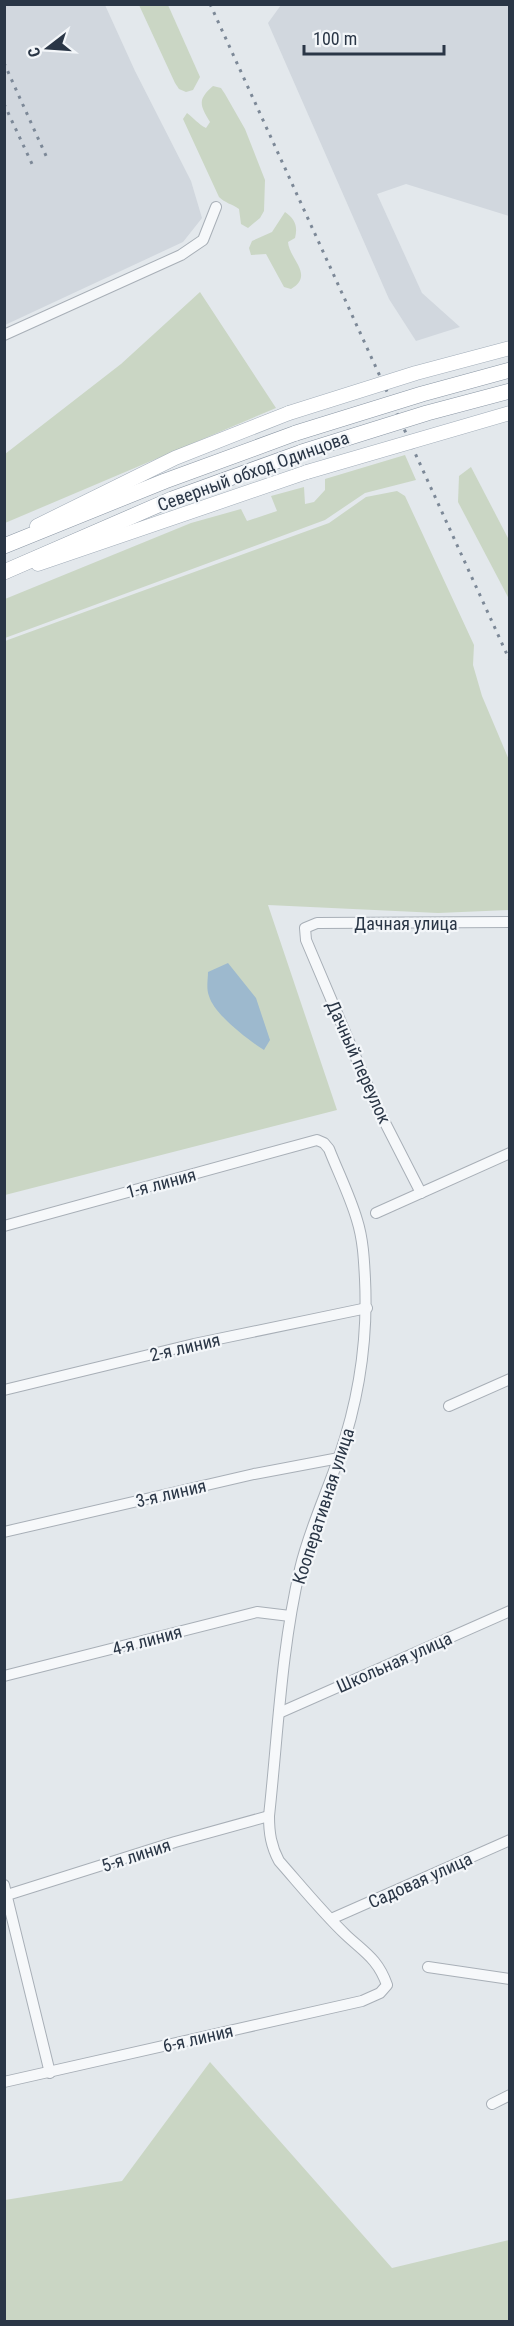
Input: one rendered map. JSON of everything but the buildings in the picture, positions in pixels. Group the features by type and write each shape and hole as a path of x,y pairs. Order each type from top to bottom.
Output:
{"highway":[{"name":"Северный обход Одинцова","path":"4,544 296,433 411,397 510,370"},
{"name":"Северный обход Одинцова","path":"4,574 172,499 302,452 416,416 510,391"}],"main road":[{"path":"4,544 136,476 289,413 405,376 510,348"},
{"path":"4,574 306,472 510,413"}],"street":[{"path":"4,335 181,255 203,240 216,207"},
{"name":"Дачная улица","path":"304,928 317,923 510,922"},
{"name":"Дачный переулок","path":"304,928 306,940 376,1105 421,1193"},
{"name":"1-я линия","path":"4,1226 317,1140"},
{"name":"Кооперативная улица","path":"317,1140 329,1149 357,1220 363,1251 367,1308 363,1367 353,1414 339,1458 312,1527 290,1616 268,1816 272,1848 279,1861 345,1935 371,1956 382,1971 387,1985"},
{"path":"376,1213 510,1153"},
{"name":"2-я линия","path":"4,1390 194,1344 367,1308"},
{"path":"449,1406 510,1379"},
{"name":"3-я линия","path":"4,1532 254,1474 339,1458"},
{"name":"Школьная улица","path":"279,1713 510,1611"},
{"name":"4-я линия","path":"4,1676 257,1612 290,1616"},
{"name":"5-я линия","path":"5,1892 268,1816"},
{"name":"Садовая улица","path":"332,1919 510,1840"},
{"path":"5,1892 50,2073"},
{"path":"428,1967 510,1979"},
{"name":"6-я линия","path":"4,2082 362,2001 380,1993 387,1985"},
{"path":"492,2104 510,2095"}],"shaded area":[{"path":"4,5 105,5 135,71 191,181 202,218 183,242 5,325"},
{"path":"281,5 509,5 509,216 406,184 377,194 422,293 460,327 416,341 389,299 268,23"}],"green space":[{"path":"139,5 168,5 200,77 193,90 186,92 179,89 175,83"},
{"path":"213,86 221,88 245,129 265,180 264,211 260,218 248,228 241,224 239,209 219,197 183,119 187,113 206,128 210,122 202,107 202,99"},
{"path":"285,212 296,226 295,238 288,242 301,272 298,284 291,289 284,287 266,254 251,255 249,248 252,241 272,232"},
{"path":"200,292 276,408 5,523 5,454 121,364"},
{"path":"405,455 416,480 365,493 325,520 5,638 5,599 191,523 241,509 247,521 277,511 271,496 304,487 305,504 314,502 325,490 325,479"},
{"path":"471,467 509,540 509,599 458,502 459,476"},
{"path":"397,491 405,496 474,645 473,665 482,696 509,760 509,910 438,913 268,905 337,1110 5,1195 5,641 329,523 366,497"},
{"path":"210,2062 392,2268 509,2240 509,2321 5,2321 5,2200 122,2181"}],"water":[{"path":"228,963 256,998 270,1040 264,1050 224,1018 217,1011 209,996 208,972"}],"railway":[{"path":"210,4 510,661"},
{"path":"4,63 47,158"},
{"path":"4,104 33,166"}]}
